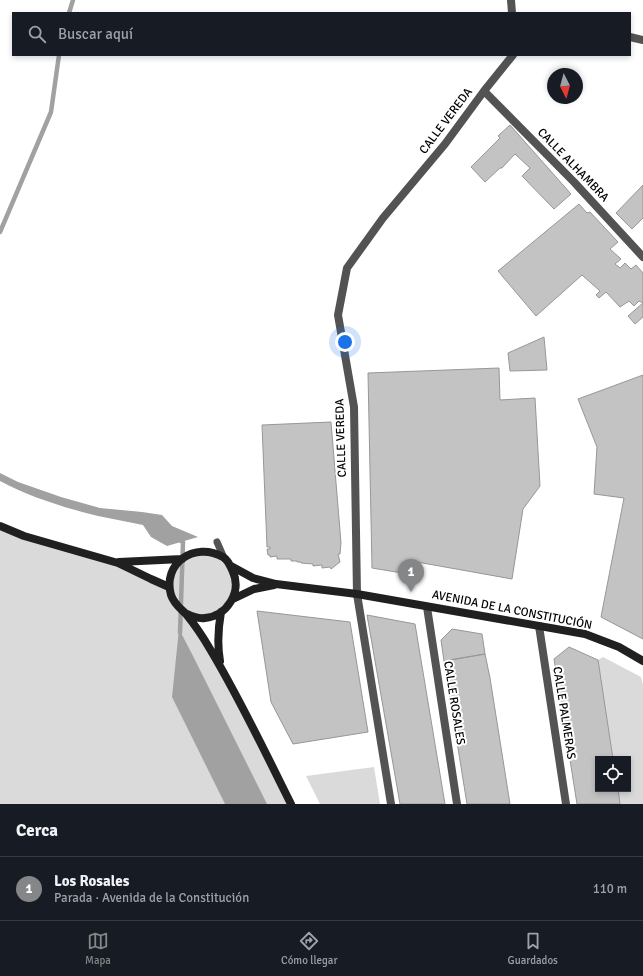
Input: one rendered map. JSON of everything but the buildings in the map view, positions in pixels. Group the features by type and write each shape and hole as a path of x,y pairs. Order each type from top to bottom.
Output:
{"main road":[{"path":"0,526 24,536 118,562 151,579 169,586"},
{"path":"185,613 195,617 205,618 216,615 226,609 233,599 236,588 236,577 231,566 224,558 213,553 201,551 191,553 182,559 175,566 170,576 169,586 171,597 204,639 222,668 291,804"},
{"path":"118,562 182,559"},
{"path":"231,566 253,578 276,584"},
{"name":"AVENIDA DE LA CONSTITUCIÓN","path":"276,584 357,594 585,634 619,648 643,661"},
{"path":"233,599 254,589 276,584"},
{"path":"221,612 217,629 218,652 222,668"}],"street":[{"path":"511,0 512,12"},
{"path":"631,37 643,40"},
{"name":"CALLE VEREDA","path":"391,804 357,594 354,406 338,315 347,268 384,218 445,144 512,56"},
{"name":"CALLE ALHAMBRA","path":"484,91 574,182 643,257"},
{"name":"CALLE ROSALES","path":"427,607 457,804"},
{"name":"CALLE PALMERAS","path":"539,626 566,804"}],"lane":[{"path":"217,542 224,558"}],"shaded area":[{"path":"0,473 18,482 61,497 100,508 162,515 172,526 198,537 167,546 151,537 143,525 98,516 48,502 0,481"},
{"path":"0,525 110,560 168,586 201,634 288,804 0,804"},
{"path":"203,555 220,560 228,568 233,585 228,602 220,610 203,615 186,610 178,602 173,585 178,568 186,560"},
{"path":"179,629 267,804 225,804 172,697"},
{"path":"603,657 641,677 643,685 643,804 620,804 618,792 631,792 631,756 613,756 598,660"},
{"path":"374,767 380,804 320,804 306,776"}],"waterway":[{"path":"69,12 73,0"},
{"path":"0,232 51,112 59,56"},
{"path":"178,539 183,542 180,633"}],"place":[{"name":"Los Rosales","path":"411,592"}]}
